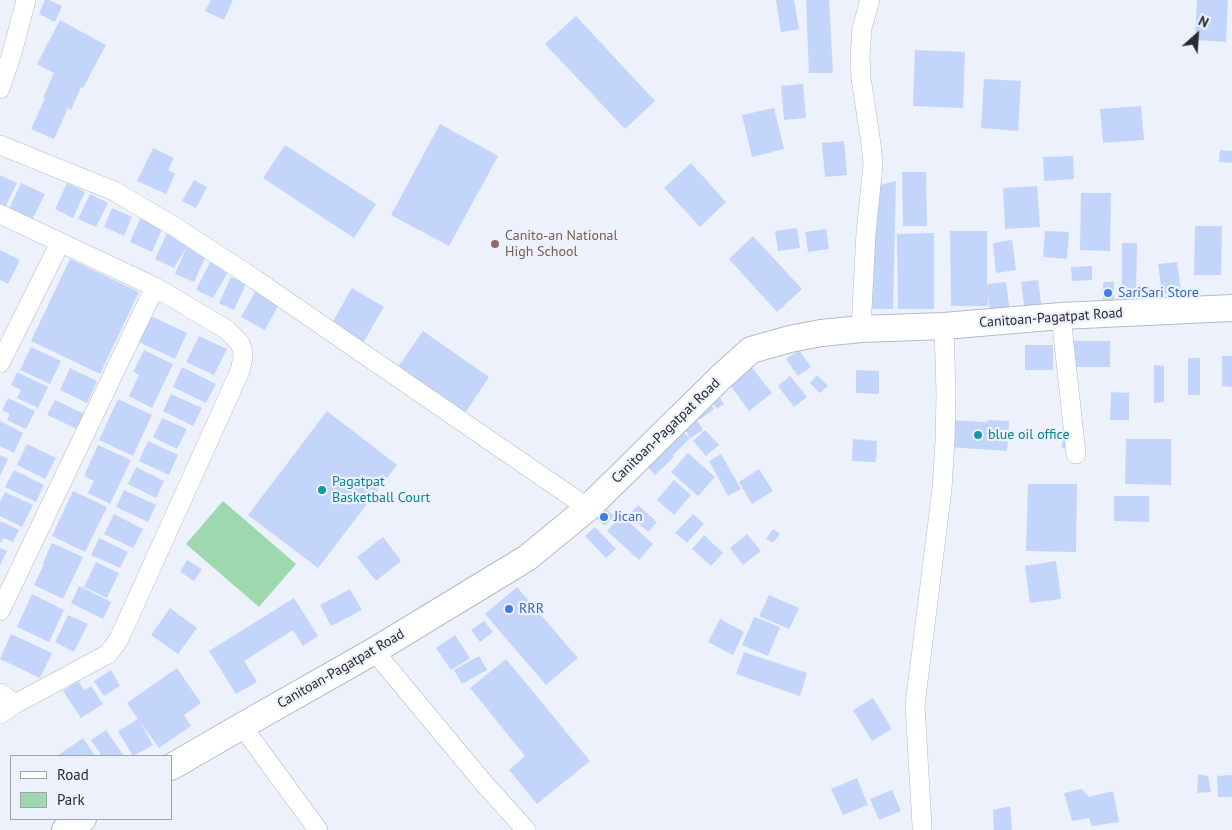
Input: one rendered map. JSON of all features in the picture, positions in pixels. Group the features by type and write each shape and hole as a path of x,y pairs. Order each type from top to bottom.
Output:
{"street":[{"path":"0,89 26,0"},
{"path":"860,329 866,233 873,165 860,58 862,28 870,0"},
{"path":"0,146 114,191 175,227 256,280 588,508"},
{"path":"0,214 155,287 227,330 240,344 243,352 240,371 119,639 108,654 5,704"},
{"path":"0,363 60,243"},
{"path":"0,611 155,287"},
{"name":"Canitoan-Pagatpat Road","path":"172,766 374,651 526,558 588,508 751,350 813,334 860,329 944,326 1061,316 1232,308"},
{"path":"1061,316 1076,454"},
{"path":"922,826 915,705 942,490 946,393 944,326"},
{"path":"374,651 526,830"},
{"path":"242,726 318,830"},
{"path":"65,830 81,820"}],"green space":[{"path":"223,501 296,564 259,607 186,544"}],"building":[{"path":"45,0 62,6 55,22 39,14"},
{"path":"211,0 233,0 224,20 205,11"},
{"path":"776,0 794,0 799,29 781,32"},
{"path":"806,0 829,0 833,73 809,73"},
{"path":"1197,0 1228,0 1226,42 1195,40"},
{"path":"576,16 655,101 625,129 545,44"},
{"path":"60,20 106,45 83,88 81,87 71,110 68,108 54,139 31,129 54,73 37,64"},
{"path":"915,50 965,52 963,108 913,106"},
{"path":"984,79 1021,81 1018,131 981,128"},
{"path":"803,84 806,118 784,120 781,86"},
{"path":"1141,106 1144,140 1103,143 1100,109"},
{"path":"774,108 784,149 752,157 742,115"},
{"path":"440,124 498,156 449,246 391,215"},
{"path":"844,141 847,175 825,177 822,143"},
{"path":"285,145 376,204 354,238 263,178"},
{"path":"153,148 174,158 168,170 175,174 166,194 137,181"},
{"path":"1220,150 1232,151 1232,163 1219,162"},
{"path":"1073,156 1074,179 1044,181 1043,157"},
{"path":"691,163 726,202 700,227 664,188"},
{"path":"902,172 926,172 927,226 903,226"},
{"path":"0,175 17,183 3,212 0,211"},
{"path":"194,180 207,187 196,208 182,201"},
{"path":"896,181 893,309 870,309 873,187"},
{"path":"21,183 45,194 31,222 8,211"},
{"path":"67,183 85,192 73,218 55,209"},
{"path":"1037,186 1040,227 1005,229 1003,188"},
{"path":"1081,193 1111,193 1110,251 1080,250"},
{"path":"90,194 108,203 96,227 78,219"},
{"path":"112,208 132,217 124,236 104,227"},
{"path":"143,212 165,222 152,252 130,242"},
{"path":"1195,226 1222,226 1221,275 1194,275"},
{"path":"797,228 800,248 778,251 775,231"},
{"path":"169,229 207,253 194,282 175,274 187,246 174,268 155,259"},
{"path":"826,229 829,249 808,252 805,232"},
{"path":"950,231 987,231 987,284 1006,282 1010,312 990,314 988,294 988,306 951,306"},
{"path":"1045,231 1069,232 1067,259 1043,257"},
{"path":"934,233 934,309 898,309 897,234"},
{"path":"753,236 802,289 777,312 729,259"},
{"path":"1012,240 1016,270 996,273 993,243"},
{"path":"1122,243 1137,243 1136,297 1122,297"},
{"path":"0,250 20,260 8,284 0,280"},
{"path":"70,259 139,292 100,374 31,341"},
{"path":"210,262 229,270 213,298 196,290"},
{"path":"1177,262 1181,291 1162,294 1158,264"},
{"path":"1092,266 1092,280 1072,281 1071,267"},
{"path":"231,277 246,284 234,310 219,303"},
{"path":"1038,280 1042,310 1025,312 1021,282"},
{"path":"1103,282 1114,282 1114,301 1103,301"},
{"path":"352,288 384,307 361,346 329,328"},
{"path":"256,290 280,302 265,330 241,317"},
{"path":"151,316 187,333 175,359 139,342"},
{"path":"423,331 489,377 465,413 398,367"},
{"path":"199,336 227,349 214,375 186,362"},
{"path":"1072,341 1110,341 1110,367 1072,367"},
{"path":"1025,345 1053,345 1053,370 1025,370"},
{"path":"31,347 61,361 50,384 20,370"},
{"path":"144,350 173,364 152,408 129,396 139,375 133,372"},
{"path":"799,350 811,367 798,376 786,359"},
{"path":"1222,356 1232,356 1232,387 1222,386"},
{"path":"1188,358 1200,358 1200,395 1188,395"},
{"path":"750,365 772,393 749,411 727,381"},
{"path":"1154,365 1164,366 1164,402 1154,403"},
{"path":"182,367 216,384 206,403 173,387"},
{"path":"70,368 97,381 87,403 60,390"},
{"path":"856,370 879,371 879,394 856,393"},
{"path":"17,372 48,387 38,408 17,398 21,390 11,385"},
{"path":"817,375 828,386 820,393 810,383"},
{"path":"790,376 807,397 794,407 778,386"},
{"path":"716,391 724,404 717,409 708,396"},
{"path":"1111,392 1129,393 1129,420 1110,420"},
{"path":"171,394 202,408 193,426 163,411"},
{"path":"8,398 35,411 26,429 7,420 10,414 2,410"},
{"path":"118,399 152,415 133,456 99,440"},
{"path":"55,400 84,414 77,429 47,415"},
{"path":"708,402 714,409 699,420 694,412"},
{"name":"Pagatpat Basketball Court","path":"327,411 397,465 318,568 248,515"},
{"path":"695,417 703,430 690,438 682,425"},
{"path":"162,418 187,429 177,449 153,437"},
{"name":"blue oil office","path":"949,420 1009,421 1007,451 948,447"},
{"path":"0,421 23,433 14,453 0,446"},
{"path":"705,430 719,445 706,456 693,441"},
{"path":"1062,430 1070,430 1069,448 1062,448"},
{"path":"681,431 690,438 673,455 666,448 674,457 655,475 644,463"},
{"path":"853,439 877,441 876,462 852,461"},
{"path":"1126,439 1171,439 1171,485 1125,484"},
{"path":"148,441 178,455 169,475 139,461"},
{"path":"27,444 56,458 45,479 17,465"},
{"path":"98,445 131,460 110,504 88,493 94,481 84,476"},
{"path":"688,453 715,477 698,496 671,472"},
{"path":"721,454 741,489 728,496 709,461"},
{"path":"0,455 8,459 0,476"},
{"path":"136,467 164,481 156,498 128,484"},
{"path":"759,469 773,491 752,504 739,482"},
{"path":"14,470 44,485 36,502 5,487"},
{"path":"674,480 691,495 674,515 657,500"},
{"path":"1028,484 1077,484 1076,552 1026,551"},
{"path":"124,490 156,505 148,522 116,507"},
{"path":"73,491 107,507 85,552 52,536"},
{"path":"5,492 33,505 22,527 0,516 0,502"},
{"path":"1114,496 1149,496 1149,522 1114,521"},
{"path":"638,505 657,522 648,532 629,515"},
{"path":"604,507 614,516 605,526 595,517"},
{"path":"114,514 143,529 133,548 104,534"},
{"path":"693,514 704,524 687,543 675,533"},
{"path":"621,515 653,544 639,560 607,531"},
{"path":"0,521 19,530 13,542 4,538 0,542"},
{"path":"595,527 616,549 606,558 585,536"},
{"path":"773,529 780,534 773,543 766,539"},
{"path":"747,534 761,551 743,565 730,548"},
{"path":"704,535 723,553 711,566 692,549"},
{"path":"383,537 401,561 376,581 357,557"},
{"path":"99,538 128,552 120,568 91,555"},
{"path":"52,543 83,557 63,599 34,585"},
{"path":"0,548 7,551 0,565"},
{"path":"187,560 202,569 194,581 180,572"},
{"path":"1056,561 1061,599 1030,603 1025,566"},
{"path":"96,562 119,573 107,598 84,587"},
{"path":"79,586 111,602 103,619 71,603"},
{"path":"517,587 578,658 546,685 485,614"},
{"path":"350,589 362,610 331,626 320,605"},
{"path":"32,594 64,610 49,642 17,627"},
{"path":"769,595 799,608 789,629 759,616"},
{"path":"294,598 318,636 303,646 293,630 244,661 257,682 236,694 209,651"},
{"path":"170,608 197,628 178,654 151,635"},
{"path":"68,615 88,624 74,652 55,642"},
{"path":"754,617 780,627 768,656 742,645"},
{"path":"720,619 744,632 733,655 708,642"},
{"path":"484,621 493,632 480,642 471,630"},
{"path":"11,634 52,653 40,678 0,659"},
{"path":"455,635 470,658 451,670 436,648"},
{"path":"744,652 807,673 800,696 736,674"},
{"path":"479,656 487,670 462,684 454,670"},
{"path":"506,659 590,761 537,804 509,770 525,756 470,688"},
{"path":"177,668 201,703 184,715 191,726 159,748 140,722 153,745 132,755 118,731 138,719 127,703"},
{"path":"111,670 120,686 104,696 94,681"},
{"path":"78,681 84,690 91,686 103,704 81,718 63,691"},
{"path":"873,698 892,729 872,741 853,710"},
{"path":"106,730 123,755 101,755 91,740"},
{"path":"83,738 94,755 58,755"},
{"path":"1198,774 1208,776 1211,792 1197,793"},
{"path":"1232,775 1232,797 1218,797 1217,776"},
{"path":"857,778 868,805 843,815 831,789"},
{"path":"1082,789 1089,797 1113,791 1119,822 1092,826 1089,818 1072,821 1064,793"},
{"path":"892,790 901,811 879,820 870,799"},
{"path":"1010,806 1012,830 994,830 993,810"}],"place":[{"name":"Canito-an National High School","path":"495,244"},
{"name":"SariSari Store","path":"1108,293"},
{"name":"blue oil office","path":"978,435"},
{"name":"Pagatpat Basketball Court","path":"322,490"},
{"name":"Jican","path":"604,517"},
{"name":"RRR","path":"509,609"}]}
